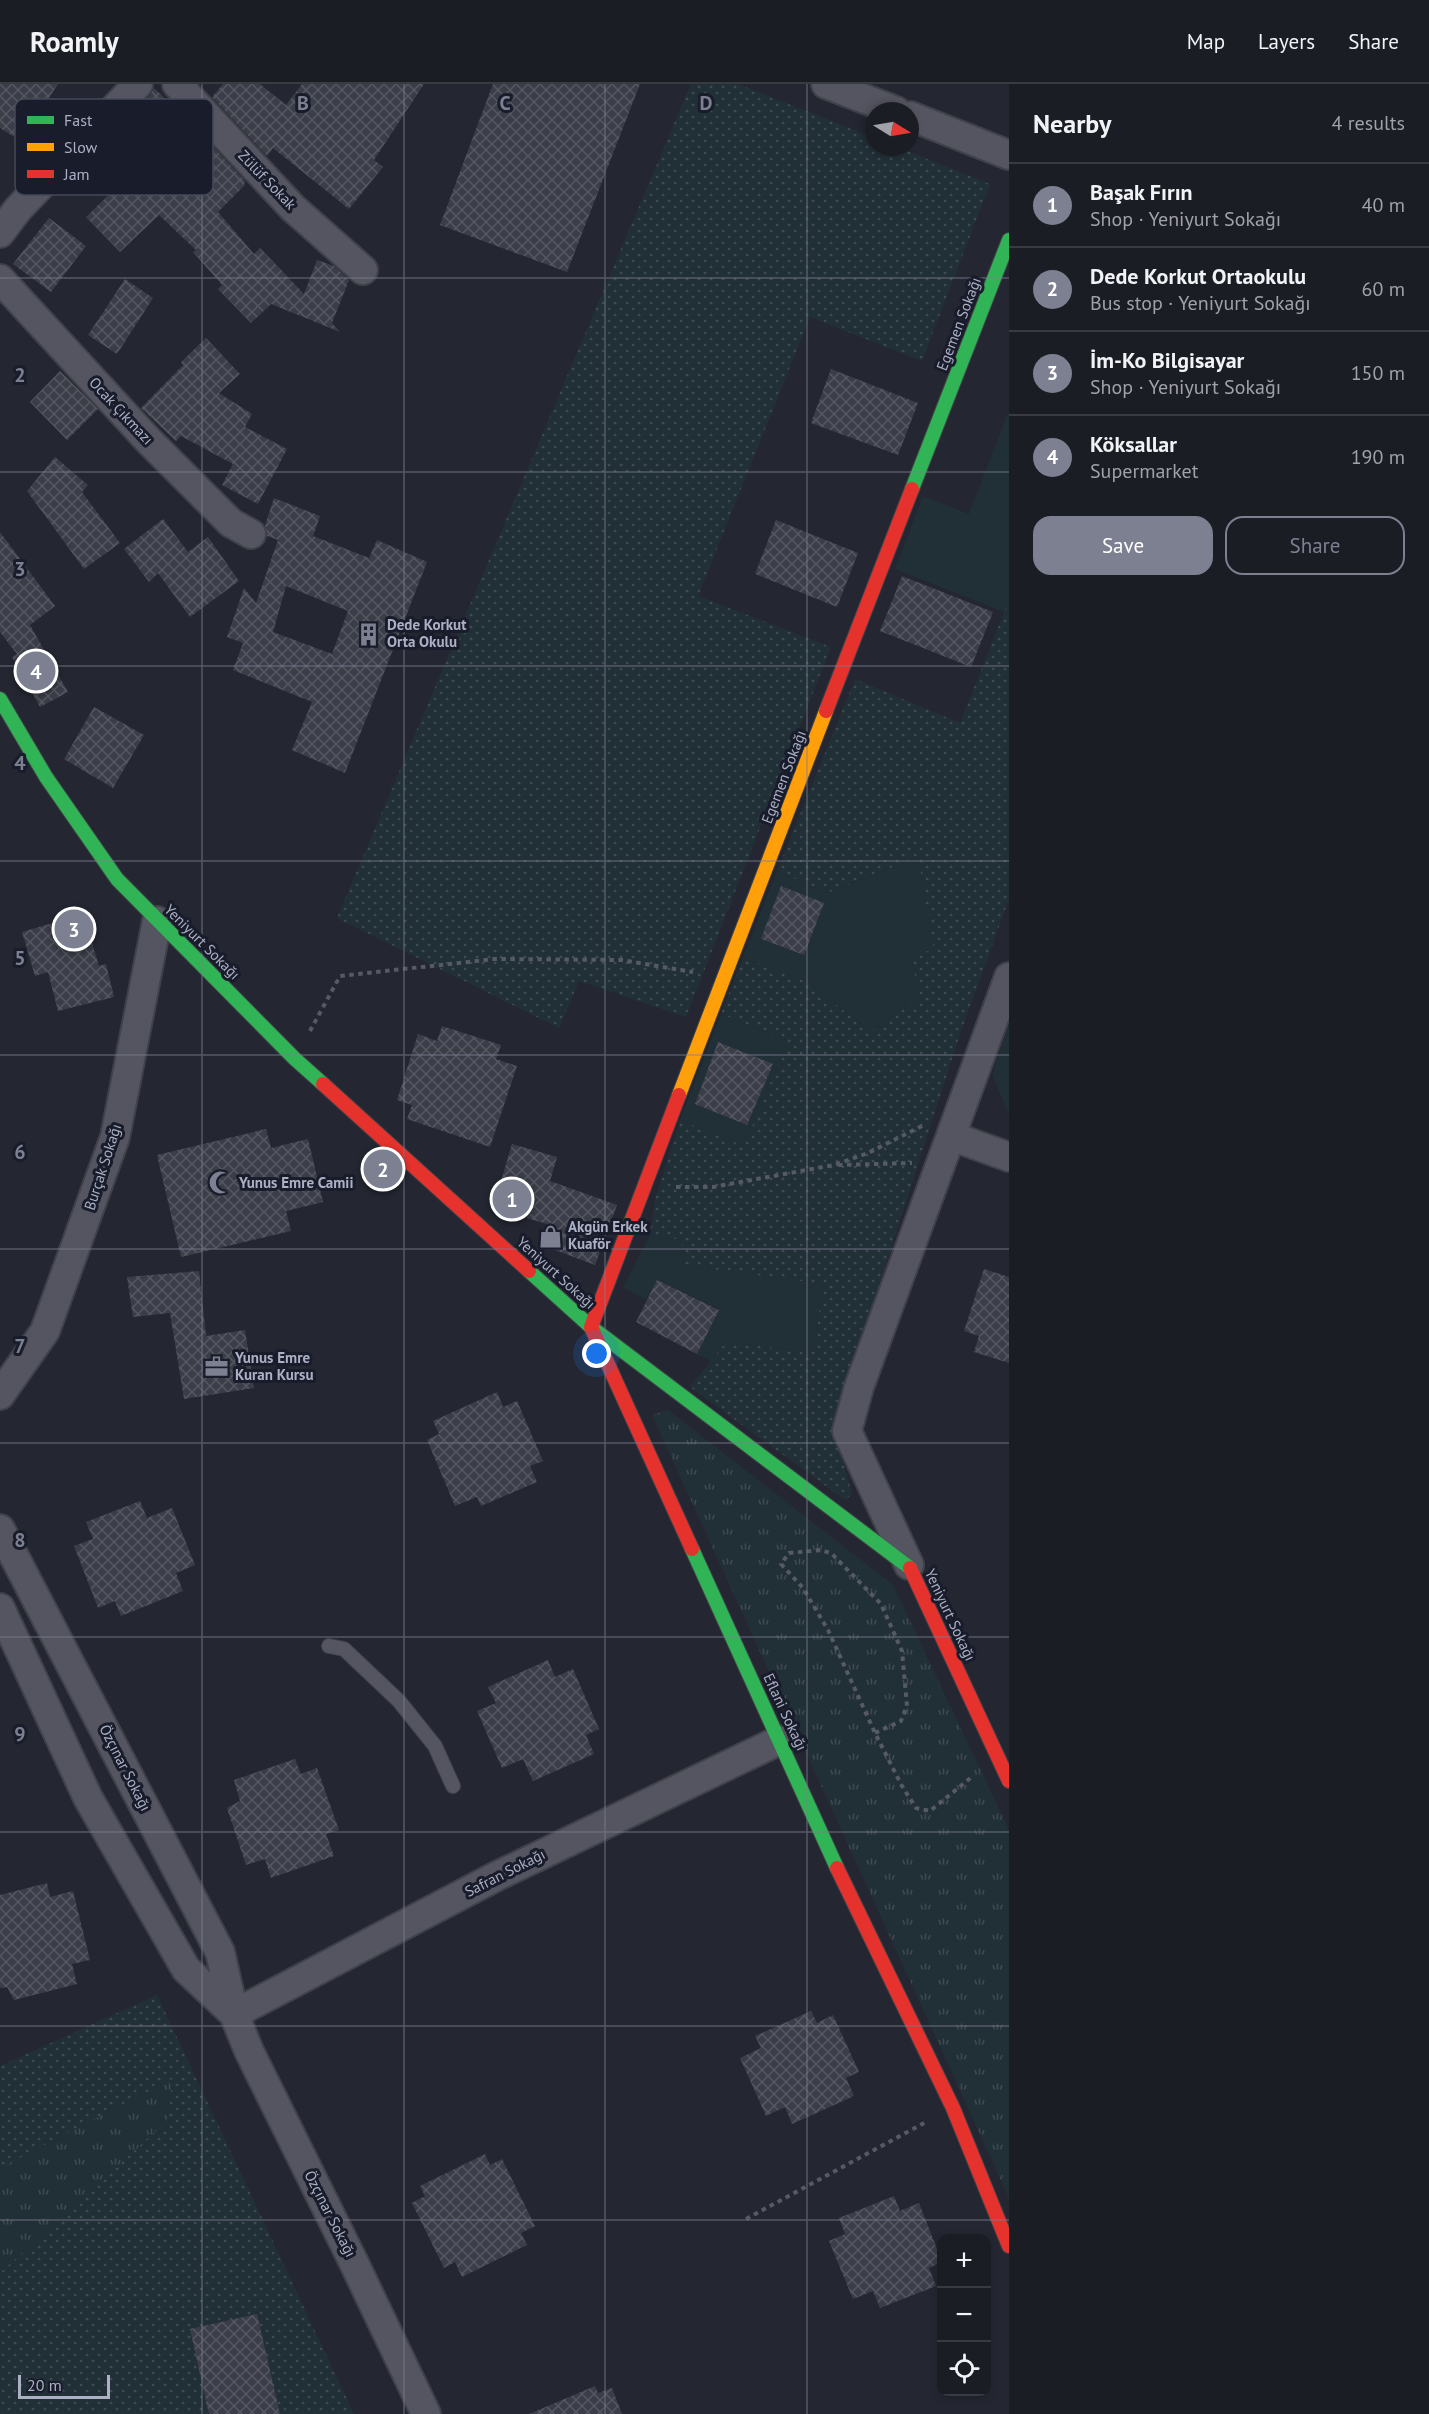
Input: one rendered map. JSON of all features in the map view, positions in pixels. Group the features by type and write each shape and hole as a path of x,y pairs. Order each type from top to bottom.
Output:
{"street":[{"path":"124,99 138,84"},
{"name":"Zülüf Sokak","path":"177,84 191,99"},
{"path":"826,84 873,102"},
{"path":"919,120 1009,155"},
{"name":"Zülüf Sokak","path":"213,122 293,208 363,270"},
{"path":"0,233 31,195"},
{"name":"Egemen Sokağı","path":"591,1327 723,978 1009,240"},
{"name":"Ocak Çıkmazı","path":"0,279 148,440 231,523 251,534"},
{"name":"Yeniyurt Sokağı","path":"0,699 46,777 117,879 295,1059 591,1327 909,1564 1009,1781"},
{"name":"Burçak Sokağı","path":"0,1395 45,1331 115,1137 157,921"},
{"path":"909,1564 847,1431 859,1387 1009,977"},
{"path":"951,1136 1009,1157"},
{"name":"Eflani Sokağı","path":"591,1327 835,1863 953,2108 1009,2246"},
{"name":"Özçınar Sokağı","path":"0,1528 220,1952 234,2014 249,2051 426,2414"},
{"name":"Özçınar Sokağı","path":"0,1608 88,1798 186,1969 234,2014"},
{"name":"Safran Sokağı","path":"234,2014 497,1876 780,1740"}],"lane":[{"path":"329,1646 344,1649 399,1701 435,1746 453,1786"}],"path":[{"path":"295,1059 340,975 506,959 621,960 723,978"},
{"path":"834,1165 868,1153 963,1105"},
{"path":"644,1187 713,1187 834,1165 927,1162 941,1165"},
{"path":"875,1733 901,1721 907,1706 902,1651 881,1604 832,1554 822,1550 789,1553 781,1564 803,1588 828,1630 875,1733 916,1808 930,1811 961,1784 999,1758"},
{"path":"746,2218 953,2108"}],"green space":[{"path":"691,84 738,84 865,134 865,156 919,156 990,184 922,361 810,317 698,596 831,647 686,1017 579,981 559,1028 337,918"},
{"path":"1009,410 1009,600 1004,612 895,569 923,496 969,514"},
{"path":"1009,600 1009,899 960,1034 844,1395 835,1434 852,1494 845,1500 690,1387 726,1342 813,1352 823,1285 683,1265 681,1240 650,1235 655,1199 680,1120 788,1041 721,1014 743,958 806,980 870,1032 910,957 918,857 828,893 777,871 855,679 960,723"},
{"path":"918,857 934,949 910,957 921,998 870,1032 806,980 743,958 777,871 828,893"},
{"path":"721,1014 788,1041 744,1146 680,1120"},
{"path":"1009,1024 1009,1114 992,1075"},
{"path":"650,1235 681,1240 683,1265 823,1284 813,1352 726,1342 711,1361 697,1354 719,1309 657,1280 646,1300 623,1287"},
{"path":"668,1410 893,1585 1009,1830 1009,2198 652,1415"},
{"path":"157,1995 354,2414 0,2414 0,2066"},
{"path":"172,2079 168,2120 0,2273 0,2168"}],"building":[{"path":"0,84 58,84 48,99 15,99 15,137 0,128"},
{"path":"223,84 260,84 286,105 302,84 424,84 374,160 383,167 349,209 273,148 267,156 212,97"},
{"path":"493,84 640,84 567,272 440,225"},
{"path":"154,88 166,99 146,99"},
{"path":"213,147 245,181 244,186 218,212 254,254 260,248 304,294 317,260 334,266 349,280 332,323 340,332 271,304 251,323 218,289 222,285 193,252 196,250 159,215 120,252 86,217 109,195 213,195"},
{"path":"49,218 86,246 51,292 13,264"},
{"path":"125,279 153,298 117,354 88,335"},
{"path":"206,338 240,374 219,393 252,414 245,427 287,449 258,504 222,485 233,464 181,436 176,441 141,408 183,365 181,362"},
{"path":"831,369 918,403 898,455 811,423"},
{"path":"60,371 98,409 67,440 30,402"},
{"path":"55,457 88,485 82,492 120,543 84,569 27,491"},
{"name":"Dede Korkut Orta Okulu","path":"274,498 320,516 313,536 369,558 377,540 427,562 345,773 292,750 312,702 233,670 243,643 227,637 244,588 256,603 278,540 267,536 265,525","holes":["286,586 348,611 332,654 273,632"]},
{"path":"163,519 188,552 208,537 239,581 190,617 158,573 149,582 124,549"},
{"path":"776,520 858,553 837,607 755,574"},
{"path":"0,532 55,606 30,625 68,692 40,707 12,657 17,654 0,632"},
{"path":"902,576 993,612 971,667 880,631"},
{"path":"94,707 144,735 113,788 64,759"},
{"path":"781,886 824,903 804,955 761,939"},
{"path":"83,914 99,966 106,964 114,997 58,1011 48,972 35,976 22,932"},
{"path":"442,1026 501,1045 496,1059 517,1066 490,1147 407,1119 412,1105 397,1100 418,1034 437,1041"},
{"path":"718,1042 773,1064 747,1125 695,1104"},
{"name":"Yunus Emre Camii","path":"266,1129 271,1148 308,1139 323,1202 286,1211 291,1231 181,1257 157,1155"},
{"path":"512,1144 557,1157 550,1181 617,1205 595,1265 539,1244 547,1224 493,1208"},
{"path":"984,1269 1009,1277 1009,1363 974,1352 979,1336 964,1331"},
{"path":"199,1271 206,1336 245,1330 254,1388 184,1399 170,1313 133,1317 127,1277"},
{"path":"657,1280 719,1310 697,1354 636,1322"},
{"path":"497,1392 503,1407 517,1401 543,1461 530,1466 537,1482 481,1506 477,1497 455,1506 427,1440 439,1434 433,1421"},
{"path":"140,1501 147,1518 172,1508 195,1565 176,1573 183,1591 121,1616 115,1601 98,1608 74,1546 93,1539 86,1522"},
{"path":"548,1660 555,1677 573,1669 599,1729 586,1735 594,1754 533,1781 523,1759 502,1768 477,1711 496,1703 488,1687"},
{"path":"295,1759 301,1774 317,1768 339,1830 326,1834 334,1856 271,1878 265,1859 246,1865 227,1808 240,1801 234,1780"},
{"path":"47,1883 50,1897 73,1891 90,1960 72,1964 77,1984 14,2000 7,1987 0,1988 0,1895"},
{"path":"811,2011 817,2023 833,2015 859,2072 846,2078 854,2096 792,2124 785,2107 766,2116 740,2058 761,2048 755,2036"},
{"path":"485,2154 490,2165 502,2159 535,2226 521,2233 527,2245 462,2277 455,2262 444,2268 412,2203 425,2196 420,2186"},
{"path":"894,2196 900,2211 919,2203 937,2249 937,2264 929,2268 936,2286 880,2308 873,2291 853,2299 829,2241 845,2234 839,2218"},
{"path":"257,2314 280,2414 209,2414 190,2329"},
{"path":"595,2386 598,2393 612,2388 622,2414 529,2414"}],"traffic: fast":[{"path":"912,489 1009,240"},
{"path":"0,699 46,777 117,879 295,1059 323,1084"},
{"path":"529,1271 591,1327 910,1568"},
{"path":"692,1549 837,1868"}],"traffic: slow":[{"path":"679,1095 826,711"}],"traffic: jam":[{"path":"826,711 912,489"},
{"path":"323,1084 529,1271"},
{"path":"679,1095 591,1327 692,1549"},
{"path":"910,1568 1009,1781"},
{"path":"837,1868 953,2108 1009,2246"}],"place":[{"name":"Dede Korkut Orta Okulu","path":"369,634"},
{"name":"Köksallar","path":"36,671"},
{"name":"İm-Ko Bilgisayar","path":"74,929"},
{"name":"Dede Korkut Ortaokulu","path":"383,1169"},
{"name":"Yunus Emre Camii","path":"221,1183"},
{"name":"Başak Fırın","path":"512,1199"},
{"name":"Akgün Erkek Kuaför","path":"550,1236"},
{"name":"Yunus Emre Kuran Kursu","path":"217,1367"}]}
